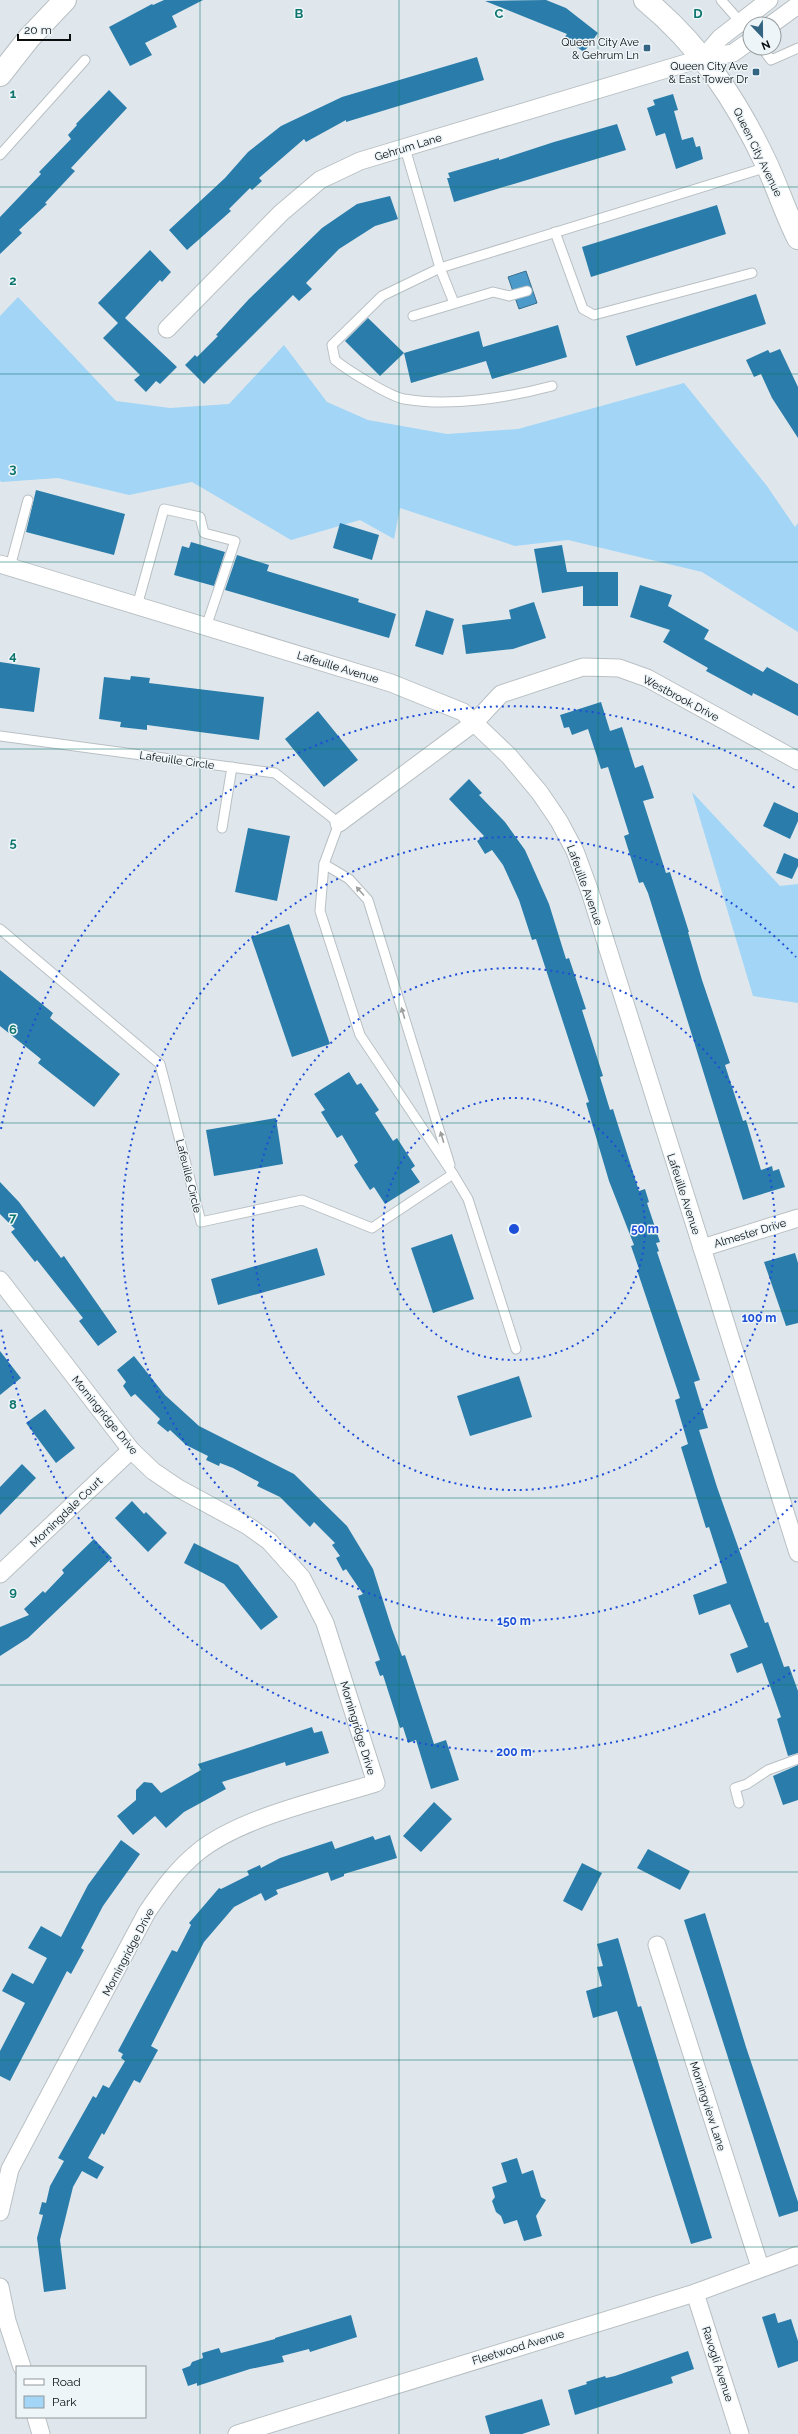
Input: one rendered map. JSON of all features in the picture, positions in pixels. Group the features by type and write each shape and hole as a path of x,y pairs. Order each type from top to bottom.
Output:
{"main road":[{"path":"0,75 65,0"},
{"name":"Queen City Avenue","path":"645,0 683,34 722,82 768,167 797,235"}],"street":[{"path":"756,16 770,0"},
{"path":"782,17 798,5"},
{"path":"703,58 720,38 742,30"},
{"name":"Gehrum Lane","path":"167,329 280,213 320,180 360,161 703,58 733,54 742,47"},
{"name":"Lafeuille Avenue","path":"5,566 391,683 463,712 509,756 540,793 559,821 575,851 590,892 798,1554"},
{"name":"Westbrook Drive","path":"475,722 501,694 583,667 619,668 647,678 798,761"},
{"path":"338,823 475,722"},
{"name":"Almester Drive","path":"702,1248 798,1218"},
{"name":"Morningridge Drive","path":"0,1280 131,1450 153,1470 178,1488 248,1526 269,1541 302,1578 326,1623 376,1783 246,1824 218,1838 198,1852 165,1886 148,1912 10,2169 0,2212"},
{"name":"Morningdale Court","path":"0,1574 131,1450"},
{"name":"Morningview Lane","path":"657,1945 760,2268"},
{"name":"Fleetwood Avenue","path":"237,2434 695,2293 798,2255"},
{"path":"0,2287 7,2321 22,2366"},
{"name":"Ravogli Avenue","path":"695,2293 740,2434"},
{"path":"36,2418 41,2434"}],"lane":[{"path":"721,0 742,24"},
{"path":"770,0 776,16"},
{"path":"782,55 798,48"},
{"path":"768,56 771,60 780,56"},
{"path":"0,155 85,60"},
{"path":"405,148 440,268 454,303"},
{"path":"552,386 514,396 459,401 403,399 348,371 335,360 332,345 382,296 440,268 768,167"},
{"path":"555,232 583,309 594,315 752,273"},
{"path":"413,316 493,292 509,296 528,291"},
{"path":"5,566 28,500"},
{"path":"137,606 164,509 200,517 204,533 235,541 206,626"},
{"name":"Lafeuille Circle","path":"0,736 274,773 338,823"},
{"path":"222,828 232,768"},
{"path":"338,823 324,864 320,911 360,1035 453,1174 468,1200 516,1349"},
{"path":"324,864 348,879 368,900 453,1174"},
{"name":"Lafeuille Circle","path":"0,929 160,1064 201,1222 302,1200 372,1228 453,1174"},
{"path":"740,1803 735,1788 747,1784 768,1770 798,1759"}],"green space":[{"path":"18,297 116,401 170,408 229,404 284,345 327,402 368,420 447,434 518,429 684,383 767,486 795,527 798,523 798,632 702,572 568,540 515,546 400,508 394,539 360,520 291,540 192,482 129,495 58,478 2,482 0,481 0,316"},
{"path":"692,792 780,886 798,884 798,1003 753,996"}],"shaded area":[{"path":"526,271 537,303 519,309 508,277"}],"building":[{"path":"164,0 203,0 172,16 177,27 145,43 152,55 130,66 109,27 152,4 153,5"},
{"path":"546,0 566,8 598,33 584,52 564,38 567,34 485,1"},
{"path":"477,57 484,80 346,122 346,120 306,142 304,139 259,178 262,181 252,190 250,188 229,209 231,211 187,250 169,230 225,178 248,152 281,126 342,97"},
{"path":"109,90 127,108 71,168 75,171 45,203 47,204 19,230 22,233 0,254 0,217 41,174 39,172 71,139 68,135 77,125 76,124"},
{"path":"673,94 678,110 674,111 682,140 693,137 696,147 700,146 703,159 676,169 665,133 656,136 647,108 655,105 653,100"},
{"path":"617,124 626,150 454,202 447,178 450,178 448,173 499,158 499,160"},
{"path":"390,196 398,219 375,226 339,249 306,283 312,289 299,301 293,295 204,384 185,365 195,355 197,357 218,336 216,335 249,299 322,228 357,204"},
{"path":"717,205 726,234 591,277 582,247"},
{"path":"150,250 171,272 162,282 160,280 125,318 177,367 160,384 156,381 146,392 134,380 140,375 103,338 118,323 98,303"},
{"path":"756,294 766,324 636,366 626,336"},
{"path":"368,318 404,353 380,376 345,341"},
{"path":"558,325 567,357 492,379 486,361 411,383 404,353 479,331 483,347"},
{"path":"780,349 798,387 798,438 772,398 761,374 754,377 746,360 768,350 770,353"},
{"path":"36,490 125,514 114,555 26,532"},
{"path":"340,523 379,535 372,560 333,548"},
{"path":"191,542 225,552 214,586 174,575 182,546 189,548"},
{"path":"562,545 567,572 618,572 618,606 583,606 583,586 542,593 534,549"},
{"path":"237,555 269,565 267,571 359,599 358,602 396,614 389,638 225,590"},
{"path":"640,585 672,595 668,606 709,630 704,639 763,672 767,667 798,684 798,716 753,693 752,696 706,671 708,668 663,642 670,630 630,617"},
{"path":"534,602 546,638 513,649 466,654 462,625 511,619 509,610"},
{"path":"426,610 454,619 443,655 415,646"},
{"path":"0,662 40,668 34,712 0,708"},
{"path":"131,676 150,678 149,683 264,697 259,740 147,725 147,730 120,727 121,722 99,719 104,677 130,680"},
{"path":"601,702 610,731 622,727 635,768 643,765 654,798 643,801 666,873 670,872 702,980 730,1063 725,1065 743,1121 746,1120 761,1170 772,1166 773,1171 779,1169 785,1187 743,1200 648,893 643,882 639,883 624,836 629,834 608,767 601,769 588,729 572,735 569,727 564,728 560,715"},
{"path":"318,711 358,760 324,787 285,739"},
{"path":"469,779 482,793 479,795 505,822 525,850 549,904 566,959 569,958 586,1009 582,1010 603,1076 600,1077 610,1110 613,1109 639,1191 645,1189 649,1202 647,1203 660,1242 656,1243 659,1251 657,1252 700,1380 694,1382 708,1428 699,1430 717,1487 765,1623 768,1622 784,1667 789,1666 798,1691 798,1753 788,1756 777,1719 781,1717 762,1663 737,1673 730,1654 748,1647 730,1604 699,1615 693,1595 727,1583 709,1527 706,1528 681,1447 688,1444 675,1400 680,1398 637,1270 639,1269 631,1246 634,1245 609,1181 586,1103 589,1102 536,939 532,940 519,900 503,865 492,850 485,854 477,841 484,836 449,799"},
{"path":"774,802 798,813 798,821 790,839 763,826"},
{"path":"248,828 290,836 277,901 235,892"},
{"path":"784,853 798,859 798,866 792,879 776,873"},
{"path":"289,924 330,1044 292,1057 251,937"},
{"path":"0,970 53,1013 50,1018 120,1074 94,1107 38,1063 41,1059 0,1026"},
{"path":"349,1072 357,1085 361,1083 379,1110 375,1113 393,1141 397,1138 415,1166 411,1169 420,1182 385,1204 374,1187 370,1190 354,1165 358,1162 342,1135 337,1138 321,1112 325,1110 314,1094"},
{"path":"276,1118 283,1164 214,1176 206,1130"},
{"path":"0,1182 19,1202 61,1258 64,1256 117,1332 98,1346 79,1321 83,1318 37,1260 35,1262 11,1232 15,1229 0,1214"},
{"path":"452,1234 474,1299 433,1313 411,1248"},
{"path":"317,1248 325,1275 218,1305 211,1279"},
{"path":"795,1253 798,1263 798,1323 786,1326 764,1262"},
{"path":"0,1351 21,1378 0,1395"},
{"path":"134,1356 165,1395 199,1426 294,1474 347,1526 373,1569 402,1656 405,1655 434,1744 446,1740 459,1780 431,1789 416,1740 408,1743 403,1727 400,1728 383,1675 380,1676 375,1662 380,1660 358,1596 363,1594 346,1569 343,1571 336,1558 340,1556 332,1545 335,1543 314,1522 310,1527 280,1497 257,1486 259,1482 233,1468 220,1463 219,1466 206,1460 208,1456 186,1445 170,1430 168,1432 157,1423 160,1419 135,1394 131,1397 123,1386 126,1382 117,1370"},
{"path":"519,1376 532,1417 470,1436 457,1396"},
{"path":"45,1409 75,1448 56,1463 26,1423"},
{"path":"22,1464 36,1478 0,1515 0,1487"},
{"path":"132,1501 144,1514 146,1512 167,1533 148,1552 115,1518"},
{"path":"94,1539 112,1558 28,1638 0,1656 0,1627 29,1615 24,1609 43,1591 45,1593 64,1573 62,1570"},
{"path":"194,1543 238,1565 278,1617 261,1630 224,1584 184,1563"},
{"path":"312,1727 314,1733 322,1731 329,1753 286,1766 285,1762 222,1782 226,1789 184,1812 166,1828 155,1816 133,1835 117,1816 136,1800 136,1790 144,1782 152,1783 161,1793 201,1770 198,1764"},
{"path":"798,1765 798,1800 783,1805 773,1776"},
{"path":"434,1802 452,1819 421,1852 403,1836"},
{"path":"390,1835 397,1858 344,1874 344,1876 331,1881 328,1872 276,1890 278,1894 265,1901 261,1893 234,1907 204,1942 151,2046 158,2050 140,2083 134,2080 104,2135 102,2133 88,2158 104,2167 97,2179 82,2171 73,2187 60,2240 66,2289 44,2292 37,2238 43,2215 39,2214 42,2202 46,2203 50,2186 64,2161 58,2158 93,2096 96,2098 103,2085 109,2088 125,2061 121,2058 123,2054 118,2051 172,1950 177,1952 191,1925 189,1923 219,1888 221,1889 249,1875 247,1871 260,1865 261,1868 280,1858 332,1841 335,1849 373,1836 375,1840"},
{"path":"121,1840 140,1854 103,1906 81,1948 84,1950 71,1974 67,1971 10,2081 0,2076 0,2051 25,2003 2,1991 12,1973 33,1984 47,1958 28,1948 41,1926 61,1937 88,1885"},
{"path":"648,1849 690,1871 680,1890 637,1868"},
{"path":"582,1863 602,1873 582,1911 563,1901"},
{"path":"705,1913 746,2047 798,2202 798,2211 779,2217 684,1920"},
{"path":"618,1938 638,2007 641,2006 712,2238 691,2244 617,2011 593,2018 586,1991 602,1986 597,1967 603,1966 597,1944"},
{"path":"517,2158 522,2174 533,2170 541,2197 546,2200 536,2216 542,2236 524,2241 517,2220 504,2224 501,2216 496,2212 492,2201 495,2197 492,2187 507,2182 501,2163"},
{"path":"775,2313 778,2323 791,2319 798,2341 798,2361 778,2368 762,2317"},
{"path":"351,2315 357,2337 310,2352 309,2349 282,2356 284,2362 250,2369 197,2386 197,2383 188,2386 182,2369 190,2366 192,2362 203,2358 202,2353 219,2348 221,2353 275,2339"},
{"path":"688,2351 694,2369 671,2377 673,2383 575,2415 568,2390 587,2384 586,2382 605,2376 606,2378 615,2376"},
{"path":"542,2399 550,2425 522,2434 490,2434 485,2416"}],"place":[{"name":"Queen City Ave & Gehrum Ln","path":"647,48"},
{"name":"Queen City Ave & East Tower Dr","path":"756,72"}]}
